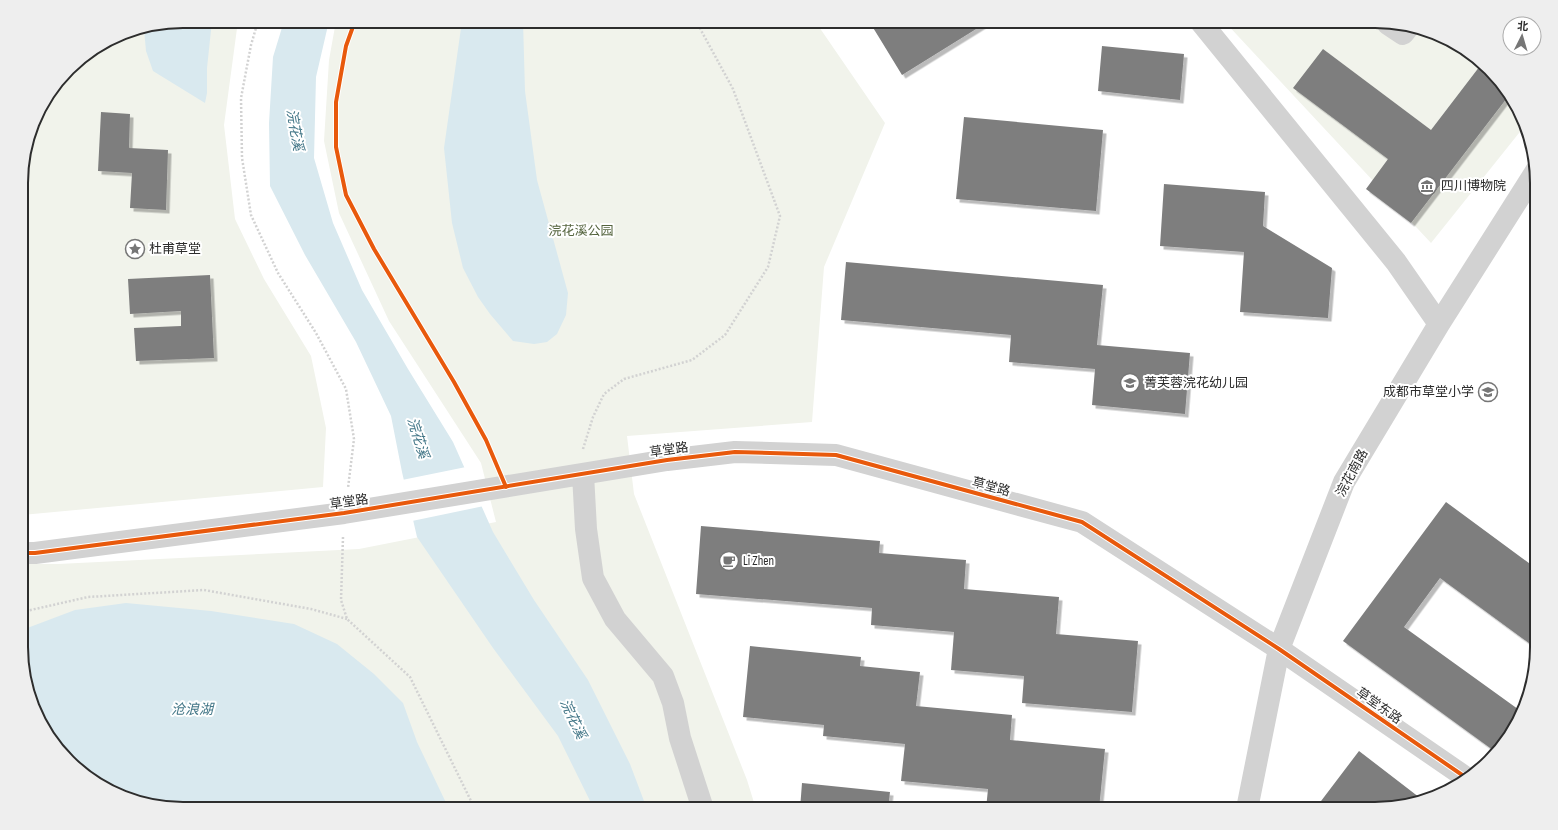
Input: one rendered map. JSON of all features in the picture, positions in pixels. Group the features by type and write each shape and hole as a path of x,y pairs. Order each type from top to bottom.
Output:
{"street":[{"path":"1206,28 1396,262 1439,324"},
{"path":"1396,29 1403,34 1405,31"},
{"name":"浣花南路","path":"1248,802 1279,649 1344,482 1439,324 1530,180"},
{"name":"草堂路","path":"28,553 379,508 667,460 735,452 836,455 1082,522 1279,649"},
{"path":"583,474 586,529 594,578 614,620 663,676 674,703 680,738 701,802"},
{"name":"草堂东路","path":"1279,649 1462,775"}],"path":[{"path":"256,28 251,45 241,98 242,158 252,215 278,273 316,333 346,389 354,439 344,513 341,600 348,619"},
{"path":"353,28 346,46 336,102 336,147 346,195 374,249 454,382 486,440 502,488"},
{"path":"583,474 583,452 593,417 604,394 624,379 692,360 725,335 768,267 780,216 733,89 700,28"},
{"path":"28,611 88,597 204,590 311,608 348,619 410,677 472,802"}],"green space":[{"name":"杜甫草堂","path":"237,28 224,125 235,219 264,279 311,356 326,428 323,487 28,514 29,163 36,133 44,114 54,97 73,73 97,54 114,44 133,36 163,29"},
{"name":"浣花溪公园","path":"335,28 820,28 885,123 824,267 812,422 627,436 634,494 747,780 754,802 163,801 133,794 114,786 97,776 73,757 49,725 36,697 29,667 28,564 58,564 359,549 496,522 481,463 389,321 339,213 324,141 329,60"},
{"name":"四川博物院","path":"1231,28 1395,29 1425,36 1444,44 1461,54 1485,73 1509,105 1521,131 1431,243"}],"water":[{"path":"173,28 211,28 205,103 153,71 146,51 144,33"},
{"name":"浣花溪","path":"282,28 327,28 316,77 314,158 333,223 362,290 453,442 493,532 534,600 588,680 630,764 644,802 591,802 558,736 493,648 417,537 391,416 356,342 305,255 270,186 269,123 273,57"},
{"path":"461,28 523,28 525,91 537,180 568,293 566,315 557,334 547,342 534,344 513,341 478,297 463,268 452,223 444,148"},
{"name":"沧浪湖","path":"126,603 211,611 294,624 337,644 374,674 403,703 417,742 446,802 173,802 143,797 114,786 81,764 66,749 44,716 33,687 28,657 28,628 75,610"}],"pier":[{"path":"466,467 484,506 412,521 402,480"}],"building":[{"path":"873,28 978,28 902,75"},
{"path":"1102,46 1184,54 1180,100 1098,91"},
{"path":"1323,49 1431,130 1479,68 1492,81 1506,100 1411,223 1366,189 1388,159 1293,88"},
{"path":"101,112 130,114 129,148 168,150 166,210 130,208 132,173 98,171"},
{"path":"964,117 1103,130 1096,211 956,199"},
{"path":"1164,184 1265,192 1263,226 1332,268 1328,318 1240,312 1244,252 1160,246"},
{"path":"846,262 1103,285 1097,345 1190,353 1185,414 1092,405 1095,369 1009,362 1011,335 841,320"},
{"path":"210,275 214,358 136,361 134,328 181,326 181,311 130,314 128,279"},
{"path":"1446,502 1530,564 1530,644 1440,578 1404,627 1517,708 1509,725 1492,749 1343,641"},
{"path":"701,526 880,541 879,553 966,560 964,589 1059,597 1056,634 1138,641 1132,712 1022,703 1024,676 951,670 954,632 871,625 872,608 696,594"},
{"path":"750,646 861,657 860,666 920,672 916,706 1012,715 1010,740 1105,749 1100,802 987,802 988,789 901,781 905,744 823,736 824,725 743,717"},
{"path":"1359,751 1418,796 1385,802 1320,802"},
{"path":"802,783 890,792 889,802 801,802"}],"cycle path":[{"path":"352,28 346,46 336,102 336,147 346,195 374,249 454,382 486,440 506,487"},
{"path":"28,553 344,513 667,460 735,452 836,455 1082,522 1279,649 1462,775"}],"place":[{"name":"四川博物院","path":"1427,186"},
{"name":"杜甫草堂","path":"135,249"},
{"name":"菁芙蓉浣花幼儿园","path":"1130,383"},
{"name":"成都市草堂小学","path":"1488,392"},
{"name":"Li Zhen","path":"729,561"}]}
